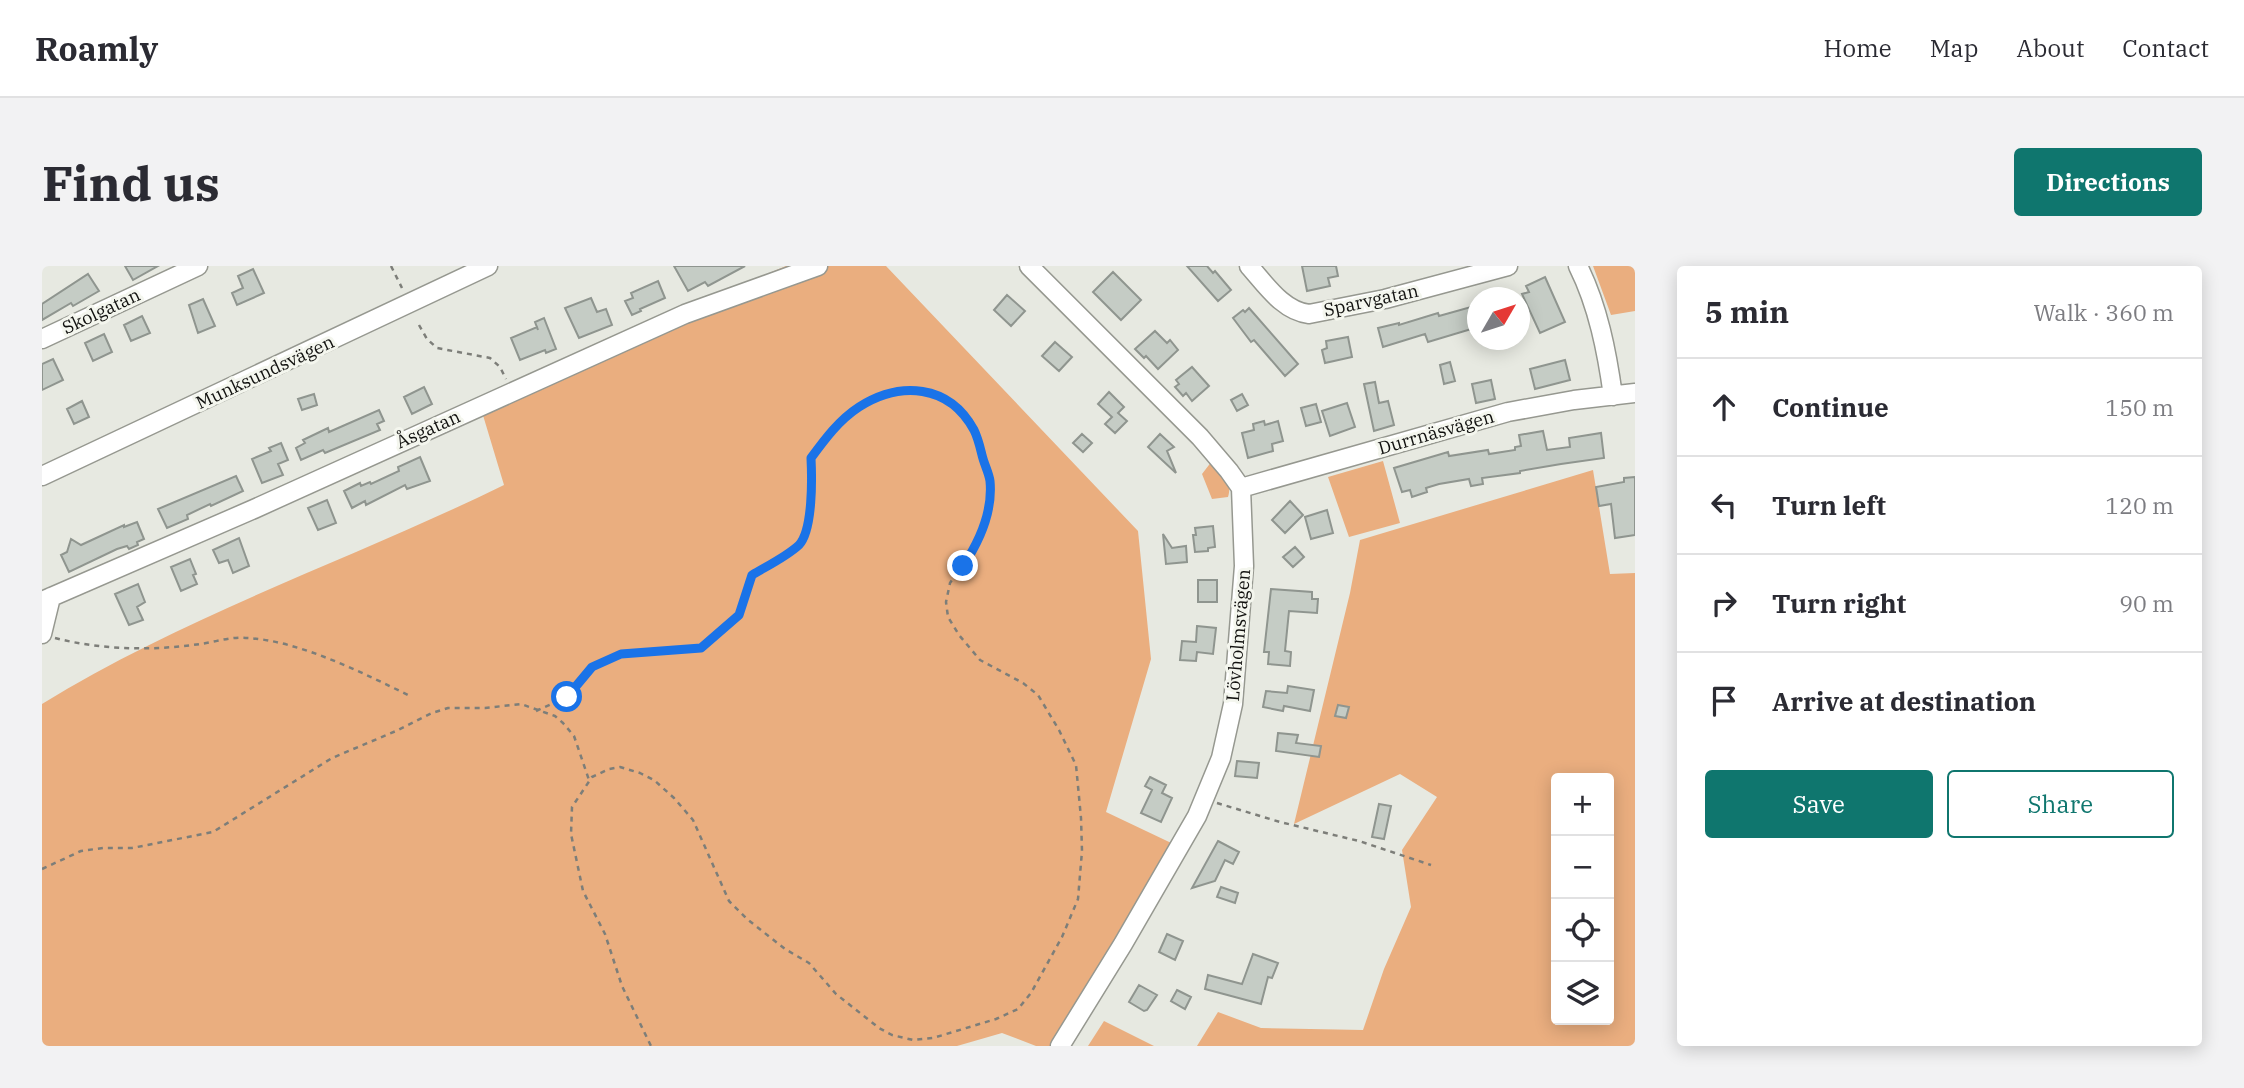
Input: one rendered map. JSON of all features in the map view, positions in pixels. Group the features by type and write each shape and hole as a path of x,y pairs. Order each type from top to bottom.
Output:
{"street":[{"name":"Skolgatan","path":"42,339 198,266"},
{"name":"Munksundsvägen","path":"42,476 488,266"},
{"name":"Åsgatan","path":"47,599 685,314 818,266"},
{"path":"1028,266 1200,437 1241,488"},
{"name":"Sparvgatan","path":"1249,266 1279,299 1299,313 1309,314 1385,299 1508,266"},
{"path":"1578,266 1586,283 1608,358 1614,396"},
{"name":"Durrnäsvägen","path":"1241,488 1508,412 1635,393"},
{"name":"Lövholmsvägen","path":"1060,1046 1163,878 1197,816 1221,758 1233,704 1244,566 1241,488"},
{"path":"47,599 47,635"}],"path":[{"path":"391,266 402,288"},
{"path":"419,325 432,345 442,351 490,358 500,368 513,391"},
{"path":"536,711 567,697 592,667 604,660 621,654 701,648 732,624 739,615 752,575 800,544 808,522 811,458 841,421 858,408 874,399 918,390 954,404 976,432 990,481 989,502 984,529 974,549 950,583 946,602 948,617 980,660 1023,683 1038,695 1076,765 1082,850 1078,899 1062,937 1031,993 1018,1009 996,1019 933,1038 913,1040 892,1035 878,1028 836,994 809,963 785,949 729,901 693,820 664,789 640,773 620,767 609,769 592,777 572,807 571,834 583,891 605,934 622,986 651,1046"},
{"path":"47,635 84,645 141,648 199,645 247,637 279,643 325,657 410,696"},
{"path":"42,869 80,851 103,848 132,849 213,832 332,758 448,708 521,704 555,716 574,736 589,781"},
{"path":"1205,797 1222,805 1359,841 1431,865"}],"shaded area":[{"path":"786,266 886,266 1138,531 1151,659 1106,812 1186,850 1065,1046 1036,1046 1002,1033 957,1046 42,1046 42,704 154,642 504,485 479,402 669,315"},
{"path":"1593,266 1635,266 1635,311 1611,315"},
{"path":"1212,461 1228,481 1228,497 1212,499 1202,474"},
{"path":"1383,461 1400,523 1349,537 1328,477"},
{"path":"1593,470 1610,574 1635,573 1635,1046 1197,1046 1218,1012 1261,1028 1363,1030 1384,969 1411,907 1402,850 1437,797 1400,774 1294,824 1350,593 1360,540"},
{"path":"1104,1021 1154,1046 1088,1046"}],"building":[{"path":"125,266 158,266 133,280"},
{"path":"674,266 745,266 708,286 705,282 688,291"},
{"path":"1187,266 1207,266 1213,273 1215,271 1231,290 1218,301"},
{"path":"1302,266 1336,266 1338,276 1328,278 1330,286 1307,291"},
{"path":"253,269 264,293 237,305 232,293 243,288 238,276"},
{"path":"1113,272 1141,300 1121,320 1093,292"},
{"path":"88,274 99,291 42,320 42,304"},
{"path":"1545,277 1565,322 1540,333 1530,311 1530,287 1526,286"},
{"path":"658,281 665,298 632,315 625,301 633,298 631,293"},
{"path":"1007,295 1025,311 1011,326 994,310"},
{"path":"591,298 597,312 606,309 612,325 579,338 565,308"},
{"path":"203,299 215,326 198,333 189,305"},
{"path":"1249,308 1298,364 1285,376 1254,340 1251,342 1233,318"},
{"path":"1467,308 1467,330 1428,342 1425,334 1383,347 1378,328 1399,325 1438,313 1439,316"},
{"path":"142,316 150,333 131,341 124,325"},
{"path":"544,318 556,349 546,353 545,350 520,360 511,338 537,327 535,322"},
{"path":"1155,331 1167,343 1170,340 1178,350 1158,369 1135,349"},
{"path":"104,334 112,352 93,361 85,343"},
{"path":"1348,337 1352,357 1325,363 1322,350 1327,348 1326,341"},
{"path":"1055,342 1072,357 1059,371 1042,356"},
{"path":"53,359 63,380 42,390 42,364"},
{"path":"1565,360 1570,380 1535,389 1530,369"},
{"path":"1450,362 1455,381 1444,384 1440,365"},
{"path":"1192,367 1209,386 1192,401 1186,393 1183,396 1175,387 1179,384 1176,380"},
{"path":"1491,380 1495,399 1476,403 1472,384"},
{"path":"1375,382 1379,403 1388,401 1394,425 1374,431 1364,384"},
{"path":"424,387 432,404 412,414 404,397"},
{"path":"1109,392 1124,407 1118,413 1127,421 1115,433 1105,424 1112,417 1098,404"},
{"path":"314,394 317,405 302,410 298,399"},
{"path":"1242,394 1248,405 1237,411 1231,400"},
{"path":"82,401 89,417 74,424 67,409"},
{"path":"1347,403 1355,427 1330,436 1322,411"},
{"path":"1316,404 1321,422 1306,426 1301,408"},
{"path":"379,410 384,421 377,424 380,430 301,460 296,448 305,443 303,440 328,428 329,432"},
{"path":"1264,421 1265,425 1278,421 1283,441 1272,444 1273,451 1248,458 1242,433 1254,430 1253,424"},
{"path":"1543,431 1547,450 1570,447 1569,438 1601,433 1604,458 1482,478 1483,484 1471,486 1469,479 1439,484 1412,497 1410,490 1402,492 1394,468 1448,452 1449,456 1488,450 1489,454 1515,450 1515,447 1521,446 1519,435"},
{"path":"1082,434 1092,443 1083,452 1073,443"},
{"path":"1160,434 1174,447 1167,451 1176,473 1148,447"},
{"path":"281,443 288,460 278,464 283,475 262,483 252,459 271,451 269,448"},
{"path":"420,457 430,481 407,489 405,485 366,505 365,501 352,508 344,491 360,483 361,486 370,482 371,484 399,471 398,467"},
{"path":"236,476 243,491 187,515 188,519 167,528 158,509"},
{"path":"1635,477 1635,535 1615,538 1611,504 1599,506 1596,487 1624,482 1624,478"},
{"path":"327,500 336,523 318,530 308,508"},
{"path":"1290,501 1303,515 1285,533 1272,520"},
{"path":"1327,510 1333,533 1311,539 1305,517"},
{"path":"137,522 144,539 137,542 138,545 129,549 127,546 117,549 69,572 61,555 67,552 71,539 81,545 124,525"},
{"path":"1213,526 1215,547 1208,548 1208,551 1195,552 1195,528"},
{"path":"1163,534 1172,548 1186,546 1187,562 1166,564"},
{"path":"239,538 249,566 233,573 228,560 219,563 213,550"},
{"path":"1295,547 1304,557 1293,567 1283,557"},
{"path":"190,559 197,584 181,591 171,567"},
{"path":"1198,580 1217,580 1217,602 1198,602"},
{"path":"138,584 145,602 137,607 143,620 129,625 115,594"},
{"path":"1271,589 1312,592 1312,599 1318,599 1317,613 1289,611 1285,651 1291,652 1290,666 1268,664 1269,652 1264,652"},
{"path":"1197,626 1216,628 1213,654 1197,652 1196,661 1180,660 1182,641 1196,642"},
{"path":"1288,686 1314,690 1310,711 1284,706 1283,711 1263,707 1266,691 1287,693"},
{"path":"1338,705 1349,707 1346,718 1335,716"},
{"path":"1278,733 1298,735 1296,743 1321,746 1319,757 1276,751"},
{"path":"1237,761 1259,763 1257,778 1235,776"},
{"path":"1150,777 1166,785 1162,793 1172,798 1161,822 1141,813 1152,790 1145,786"},
{"path":"1379,804 1391,806 1384,839 1372,837"},
{"path":"1218,841 1239,852 1233,864 1225,860 1215,881 1192,888"},
{"path":"1221,887 1238,893 1235,903 1217,897"},
{"path":"1167,934 1183,941 1175,960 1159,952"},
{"path":"1253,954 1278,963 1272,978 1268,977 1261,1004 1205,989 1208,975 1242,984"},
{"path":"1139,985 1157,995 1144,1011 1129,1002"},
{"path":"1177,990 1191,997 1185,1009 1171,1001"}],"route":[{"path":"567,697 592,667 604,660 621,654 701,648 732,624 739,615 752,575 800,544 808,522 811,458 841,421 874,399 918,390 939,396 954,404 976,432 990,481 989,502 984,529 963,566"}]}
